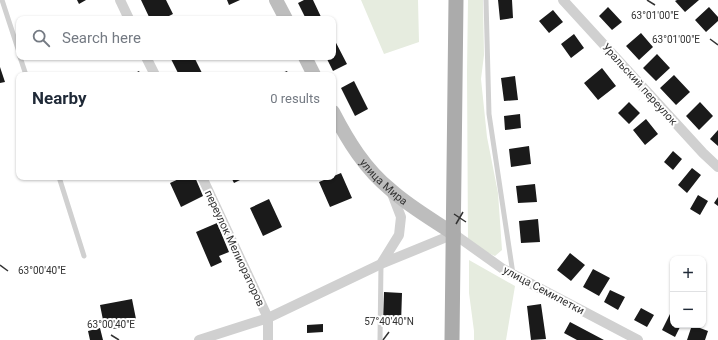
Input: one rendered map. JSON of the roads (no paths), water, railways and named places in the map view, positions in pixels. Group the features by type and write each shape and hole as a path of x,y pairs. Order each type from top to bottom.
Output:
{"main road":[{"path":"452,340 456,0"}],"street":[{"path":"120,0 128,16"},
{"path":"276,0 284,16"},
{"name":"Уральский переулок","path":"563,0 702,153 718,167"},
{"path":"148,60 154,72"},
{"path":"306,60 312,72"},
{"name":"улица Мира","path":"336,118 364,163 391,191 454,234"},
{"name":"переулок Мелиораторов","path":"203,180 268,318"},
{"path":"381,264 399,235 401,217 391,191"},
{"path":"199,340 268,318 381,264 454,234"},
{"name":"улица Семилетки","path":"454,234 503,269 638,340"},
{"path":"268,318 268,340"}],"lane":[{"path":"2,0 16,43"},
{"path":"486,0 489,114 513,274"},
{"path":"21,60 25,72"},
{"path":"60,180 84,256"},
{"path":"380,340 381,264"}]}
